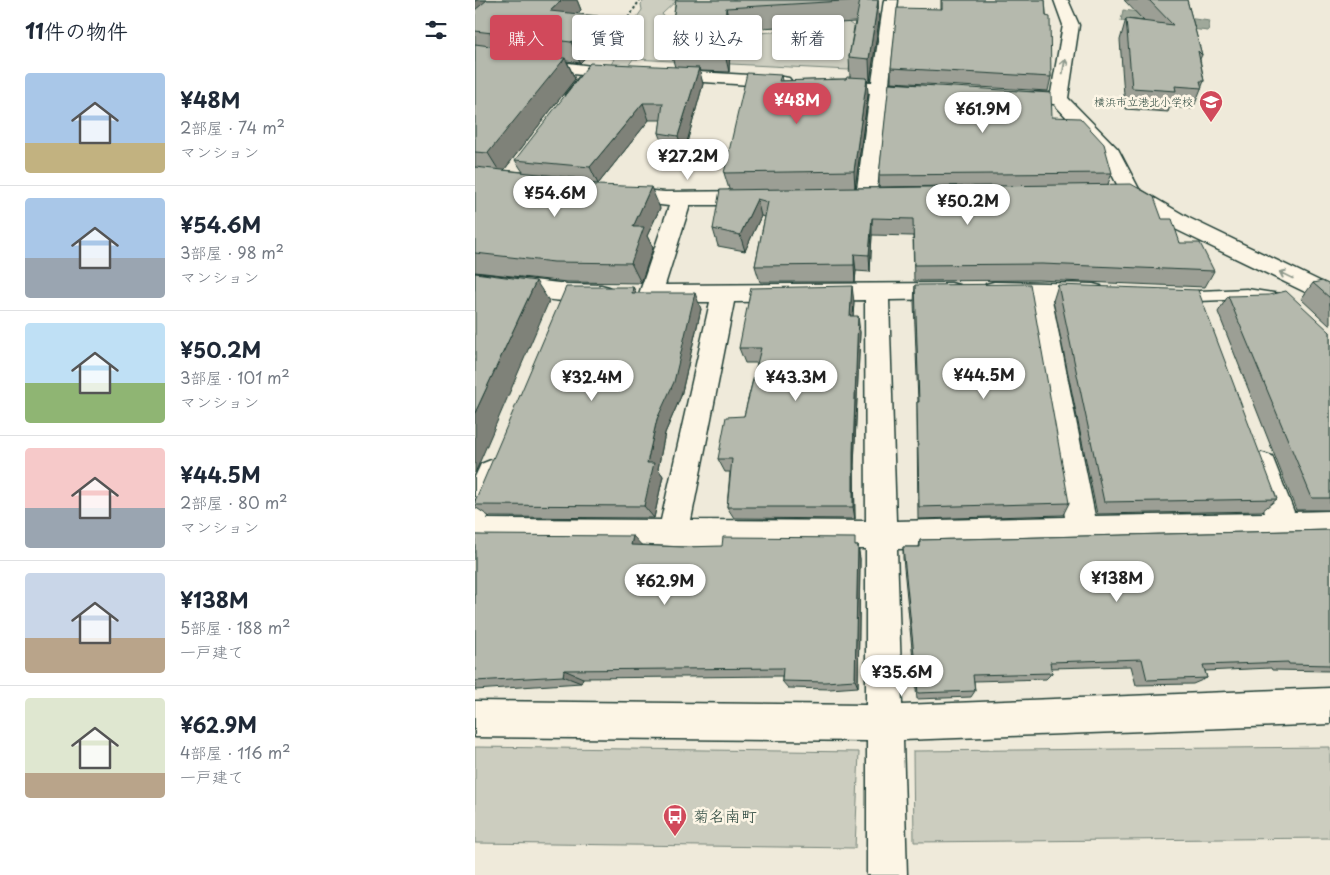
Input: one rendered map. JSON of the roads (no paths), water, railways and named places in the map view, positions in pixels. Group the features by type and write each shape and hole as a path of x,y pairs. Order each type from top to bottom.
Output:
{"street":[{"path":"891,0 879,88 857,196 915,196"},
{"path":"1059,99 1071,25 1061,0"},
{"path":"475,56 612,72"},
{"path":"562,111 592,71"},
{"path":"651,74 937,92"},
{"path":"996,96 1059,99 1111,153 1131,193 1181,223 1330,296"},
{"path":"597,192 665,199 769,198"},
{"path":"1108,194 1131,193"},
{"path":"651,294 683,199"},
{"path":"475,281 567,292 651,294 1038,290 1113,293"},
{"path":"1038,290 1083,531"},
{"path":"877,291 887,875"},
{"path":"555,319 567,292"},
{"path":"673,534 724,292"},
{"path":"1170,295 1199,296 1209,324"},
{"path":"1254,444 1285,526"},
{"path":"475,512 502,448"},
{"path":"475,533 881,535 1330,525"},
{"path":"475,719 885,723 1330,706"}],"lane":[{"path":"1199,296 1247,294 1291,306"}],"place":[{"name":"横浜市立港北小学校","path":"1211,123"},
{"name":"菊名南町","path":"675,837"}]}
